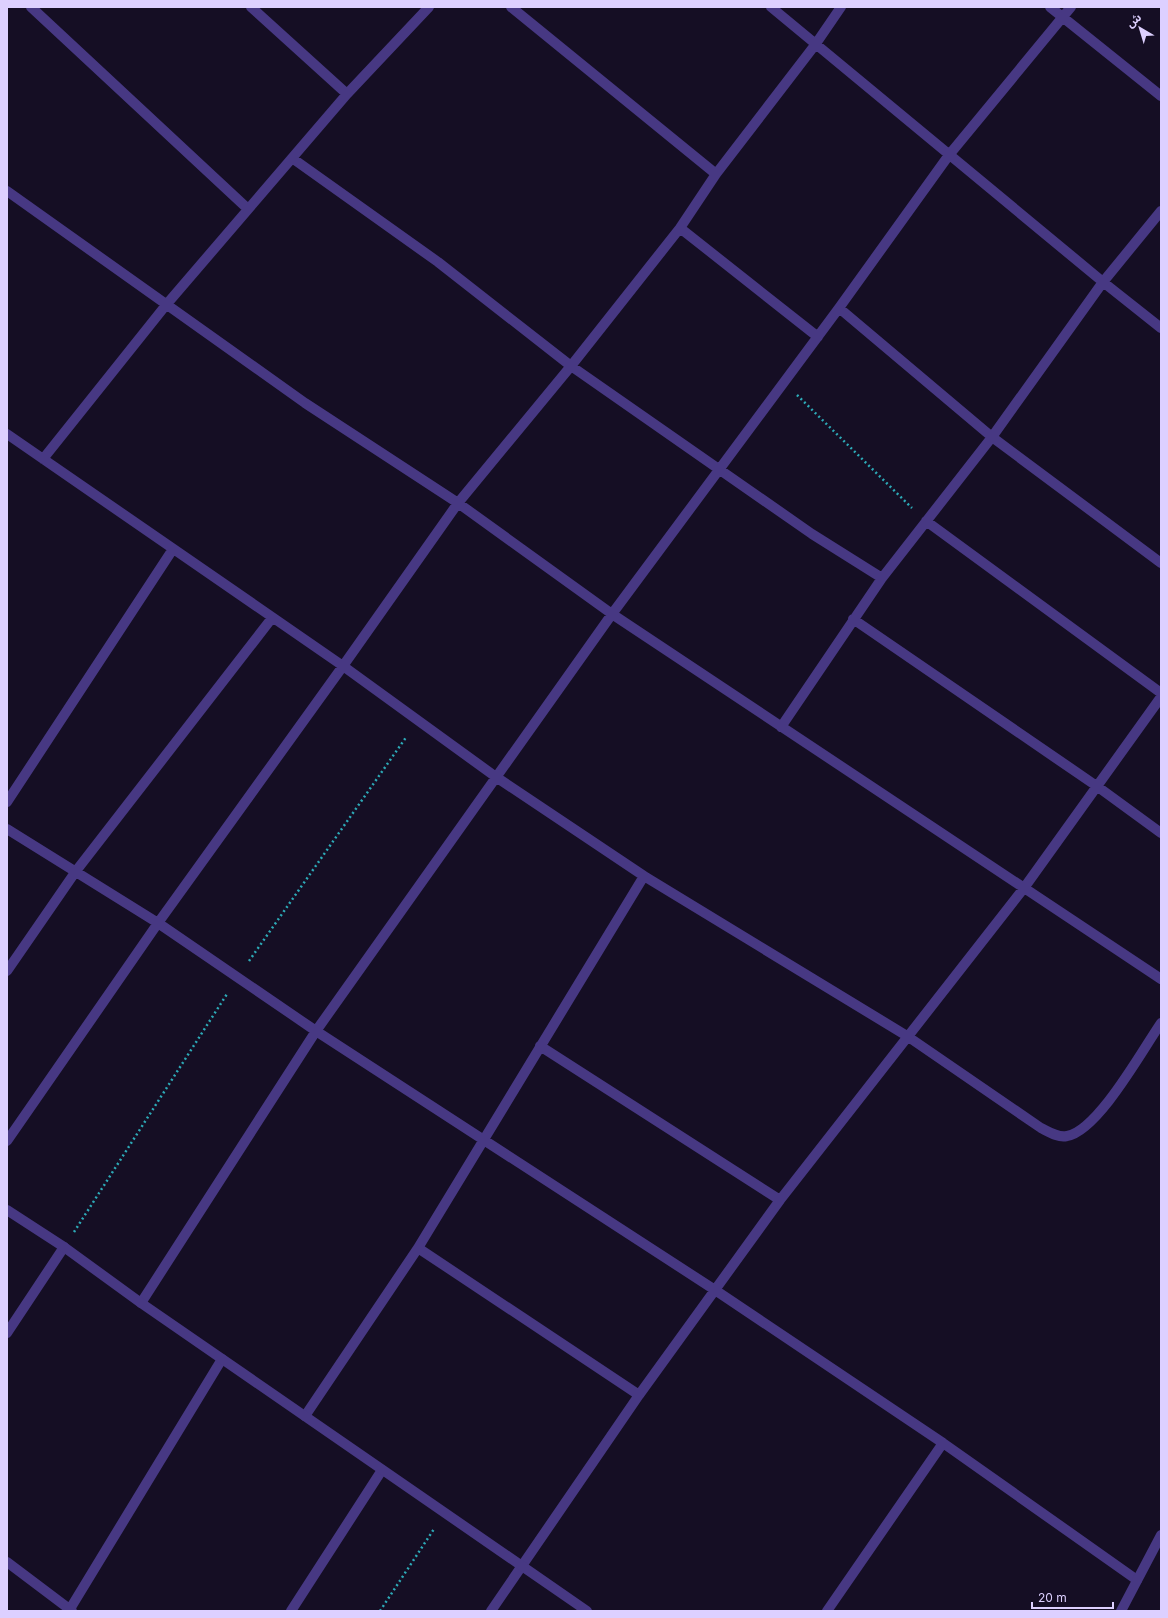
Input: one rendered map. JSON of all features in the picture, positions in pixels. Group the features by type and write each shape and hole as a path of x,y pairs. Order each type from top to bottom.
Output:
{"street":[{"path":"31,7 248,209"},
{"path":"251,7 347,94"},
{"path":"43,459 166,305 347,94 429,7"},
{"path":"511,7 716,174"},
{"path":"771,7 815,45 1161,328"},
{"path":"7,1141 158,923 458,503 571,366 680,228 716,174 815,45 841,7"},
{"path":"1050,7 1161,96"},
{"path":"141,1304 316,1032 612,614 719,468 818,337 949,155 1071,7"},
{"path":"292,158 438,262 571,366 812,534 882,578"},
{"path":"7,190 305,403 458,503 612,614 1161,979"},
{"path":"782,727 882,578 992,437 1103,282 1161,211"},
{"path":"680,228 818,337"},
{"path":"839,308 992,437 1161,563"},
{"path":"7,434 343,666 496,777 644,876 907,1036 1041,1128 1054,1135 1067,1136 1082,1130 1096,1117 1112,1097 1161,1023"},
{"path":"926,521 1161,693"},
{"path":"7,802 173,549"},
{"path":"7,971 76,871 272,618"},
{"path":"854,619 1098,787 1161,833"},
{"path":"491,1611 639,1395 780,1200 1024,888 1098,787 1161,697"},
{"path":"7,828 158,923 316,1032 715,1290 943,1442 1137,1580"},
{"path":"305,1416 418,1248 484,1142 540,1046 644,876"},
{"path":"540,1046 780,1200"},
{"path":"7,1210 64,1247 141,1304 587,1611"},
{"path":"7,1334 64,1247"},
{"path":"418,1248 639,1395"},
{"path":"7,1562 71,1610 222,1359"},
{"path":"827,1611 943,1442"},
{"path":"291,1611 382,1470"},
{"path":"1121,1611 1161,1535"}],"path":[{"path":"784,382 926,521"},
{"path":"380,1611 445,1512"}]}
